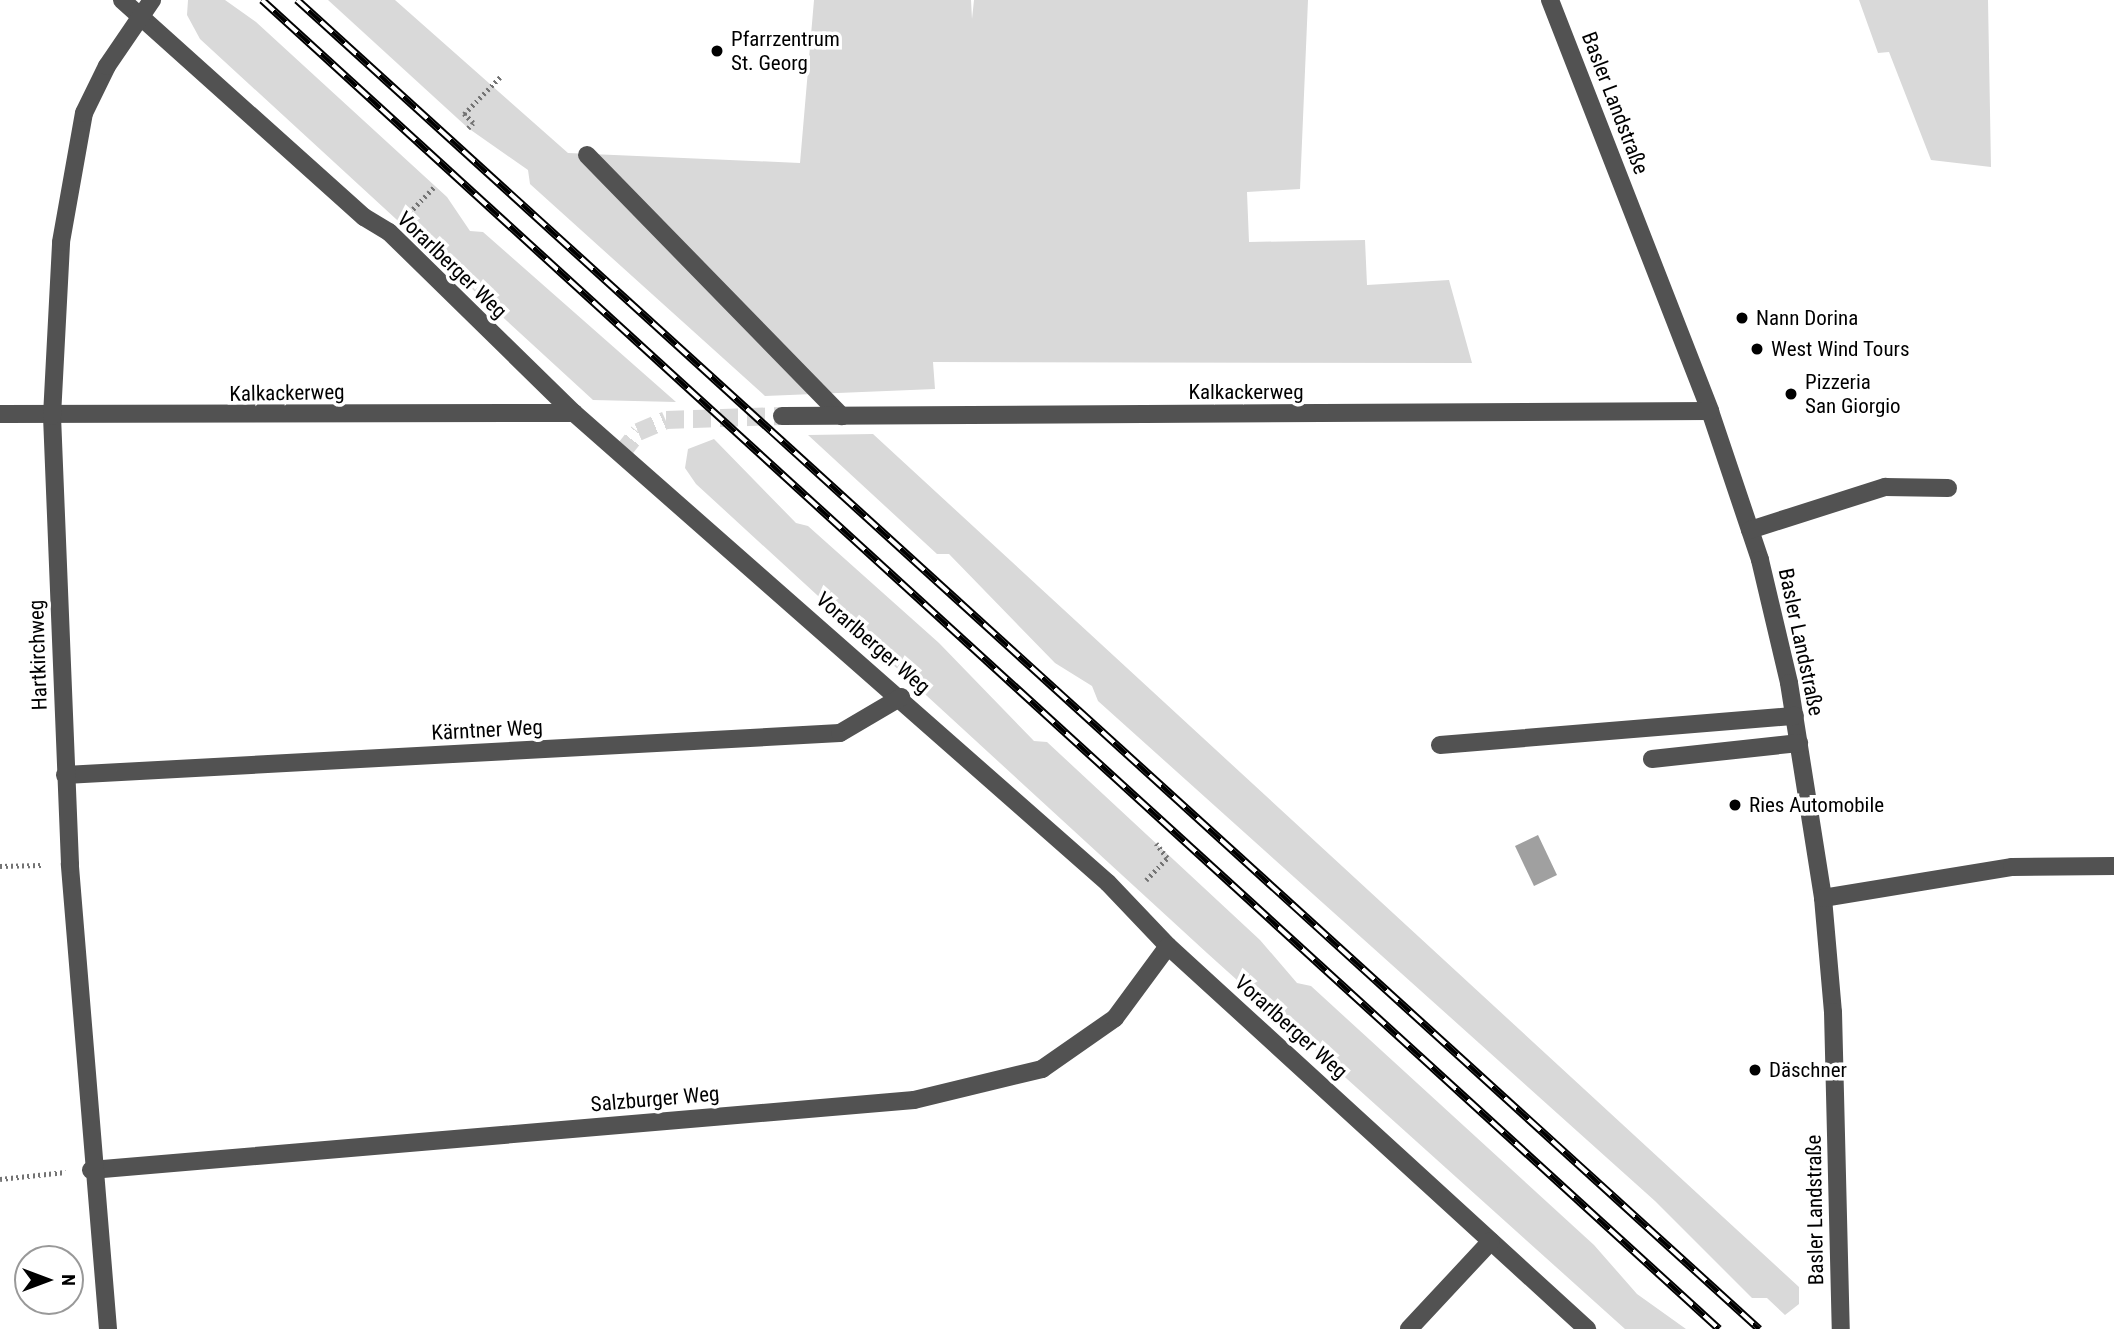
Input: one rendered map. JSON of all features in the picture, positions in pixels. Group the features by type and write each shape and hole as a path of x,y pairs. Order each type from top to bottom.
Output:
{"street":[{"name":"Vorarlberger Weg","path":"122,0 364,218 388,232 574,413 901,696 1168,946 1587,1329"},
{"name":"Hartkirchweg","path":"108,1329 91,1170 70,864 52,416 61,242 84,113 139,16 152,0"},
{"name":"Basler Landstraße","path":"1550,0 1710,411 1750,530 1795,716 1824,898 1841,1329"},
{"path":"587,155 842,416"},
{"name":"Kalkackerweg","path":"782,416 1710,411"},
{"name":"Kalkackerweg","path":"0,414 574,413"},
{"path":"1750,530 1885,487 1948,488"},
{"name":"Kärntner Weg","path":"65,775 840,733 901,696"},
{"path":"1440,745 1795,716"},
{"path":"1652,759 1799,743"},
{"path":"1824,898 2012,867 2114,866"},
{"name":"Salzburger Weg","path":"91,1170 914,1100 1042,1069 1115,1018 1168,946"},
{"path":"1409,1329 1491,1241"}],"path":[{"path":"468,128 473,123 464,114 500,76"},
{"path":"400,221 435,186"},
{"path":"1134,874 1143,883 1167,858 1156,844"},
{"path":"0,866 70,864"},
{"path":"0,1179 91,1170"}],"shaded area":[{"path":"188,0 225,0 256,22 447,197 470,231 483,232 676,402 593,400 200,39 187,15"},
{"path":"328,0 395,0 568,153 800,163 814,0 971,0 972,19 974,0 1308,0 1300,189 1247,192 1249,242 1365,240 1367,285 1449,280 1472,363 933,362 935,389 765,396 530,184 528,170 468,128"},
{"path":"1859,0 1988,0 1991,167 1931,160 1889,52 1878,53"},
{"path":"873,434 1799,1287 1799,1304 1785,1315 1767,1298 1752,1298 1655,1201 1098,701 1092,686 1055,663 949,554 937,554 808,435"},
{"path":"714,439 796,523 808,526 939,643 1034,741 1047,742 1260,940 1297,983 1311,986 1594,1245 1637,1294 1686,1329 1625,1329 1207,953 696,484 685,468 688,449"},
{"path":"1538,835 1557,875 1534,886 1515,846"}],"tunnel":[{"path":"621,454 638,432 666,420 782,416"}],"railway":[{"path":"262,0 1719,1329"},
{"path":"297,0 1759,1329"}],"place":[{"name":"Pfarrzentrum St. Georg","path":"717,51"},
{"name":"Nann Dorina","path":"1742,318"},
{"name":"West Wind Tours","path":"1757,349"},
{"name":"Pizzeria San Giorgio","path":"1791,394"},
{"name":"Ries Automobile","path":"1735,805"},
{"name":"Däschner","path":"1755,1070"}]}
